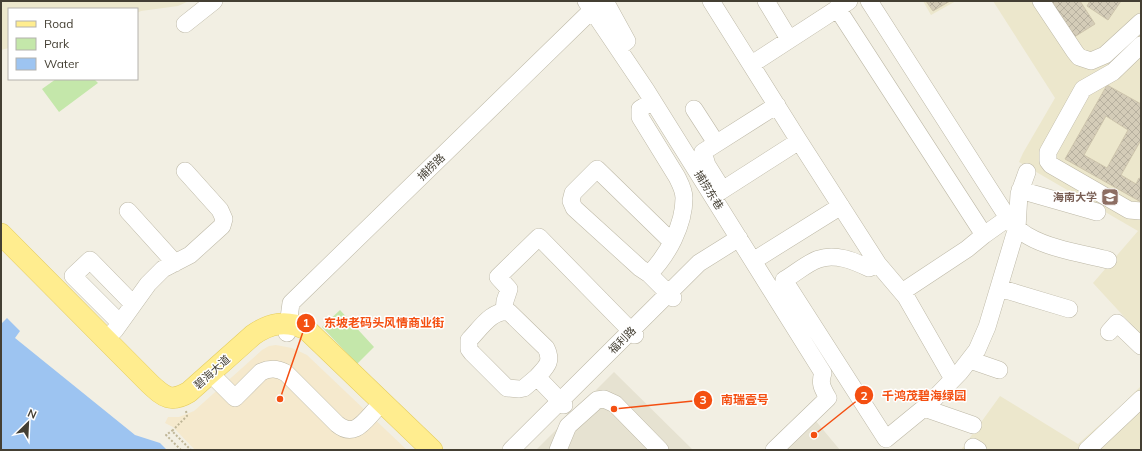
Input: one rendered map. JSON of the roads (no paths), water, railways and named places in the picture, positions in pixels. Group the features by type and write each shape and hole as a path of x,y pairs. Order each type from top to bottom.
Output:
{"main road":[{"name":"碧海大道","path":"1,234 156,389 166,396 177,398 189,392 259,330 270,325 288,328 306,328 432,450"},
{"name":"碧海大道","path":"1,244 156,400 170,407 176,407 184,404 198,394 259,338 288,328"},
{"name":"碧海大道","path":"288,328 315,347 422,450"}],"street":[{"path":"185,24 214,1"},
{"path":"711,1 878,264 902,292 953,380"},
{"path":"766,1 789,39"},
{"path":"869,1 1012,223 1028,236 1041,242 1108,260"},
{"path":"1041,1 1075,52 1080,57 1091,61 1106,55 1141,22"},
{"name":"捕捞东巷","path":"594,4 618,48 717,193 740,241 823,373 821,380 822,387 828,398 774,450"},
{"name":"捕捞路","path":"288,328 291,303 594,4"},
{"path":"752,64 843,5 984,235"},
{"path":"1083,89 1113,72 1141,45"},
{"path":"1091,61 1083,89 1048,152 1048,161 1051,165 1129,210 1141,211"},
{"path":"649,274 662,260 672,242 680,221 684,197 682,187 640,118 640,109 653,101"},
{"path":"776,105 703,152 717,193 799,141"},
{"path":"694,109 716,144"},
{"path":"671,296 649,274 640,268 574,208 571,201 573,193 597,169 672,242"},
{"path":"106,339 115,330 133,304 162,269 190,255 222,226 224,217 218,208 185,171"},
{"path":"878,264 869,268 846,259 827,256 817,259 784,280 886,439 924,408 953,380 970,360 980,344 999,288 1012,223 1018,205 1020,190 1027,172"},
{"path":"1020,190 1097,212"},
{"path":"753,261 841,206"},
{"path":"128,211 175,263"},
{"path":"902,292 967,250 984,235 1012,223"},
{"path":"504,311 505,301 509,289 498,277 539,237 633,333"},
{"name":"福利路","path":"511,450 562,403 671,296 699,263 740,241"},
{"path":"120,323 73,276 90,260 133,304"},
{"path":"772,292 786,283"},
{"path":"999,288 1069,309"},
{"path":"504,311 509,312 546,348 549,354 548,363 537,377 524,388 507,388 469,349 469,340 491,317 504,311"},
{"path":"1109,332 1118,323 1141,346"},
{"path":"970,360 999,370"},
{"path":"215,378 238,402 261,372 267,369 280,369 286,373 342,428 348,430 360,426 377,408"},
{"path":"537,377 562,403"},
{"path":"558,450 568,426 597,400 604,399 615,404 660,450"},
{"path":"1087,450 1141,399"},
{"name":"福利路","path":"518,450 562,403"},
{"path":"924,408 973,425"}],"water":[{"path":"7,318 20,331 15,338 135,435 160,443 167,450 1,450 1,324"}],"place":[{"name":"海南大学","path":"1110,197"},
{"name":"东坡老码头风情商业街","path":"280,399"},
{"name":"南瑞壹号","path":"614,409"},
{"name":"千鸿茂碧海绿园","path":"814,435"}]}
